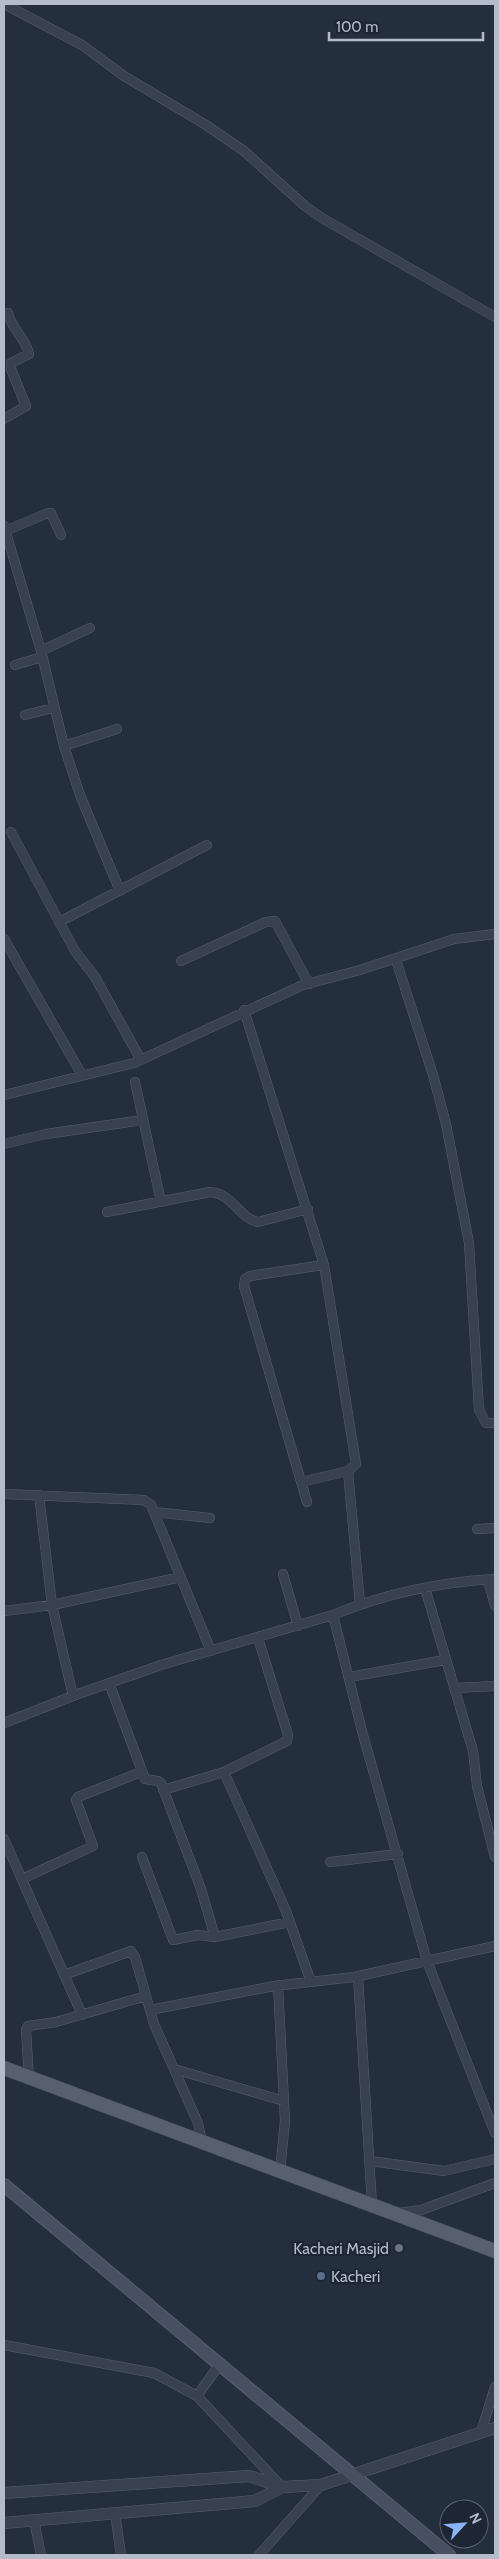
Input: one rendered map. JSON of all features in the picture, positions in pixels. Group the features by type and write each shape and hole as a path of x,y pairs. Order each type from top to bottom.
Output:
{"main road":[{"path":"4,2068 495,2251"},
{"path":"4,2185 219,2366 449,2555"}],"street":[{"path":"4,4 82,45 124,76 206,125 244,151 305,206 322,218 391,255 427,279 495,317"},
{"path":"4,419 26,406 11,369 11,363 29,354 28,347 10,324 8,313"},
{"path":"61,535 51,513 5,529 41,654 64,746 80,795 120,890"},
{"path":"15,665 41,654 90,628"},
{"path":"25,715 53,708"},
{"path":"64,746 118,729"},
{"path":"11,832 75,951 95,977 141,1060"},
{"path":"59,922 207,845"},
{"path":"182,961 266,922 275,921 308,984"},
{"path":"4,1095 141,1060 244,1010 308,984 396,960 454,939 495,934"},
{"path":"4,939 82,1075"},
{"path":"396,960 433,1074 446,1124 469,1243 479,1410 486,1423 495,1423"},
{"path":"244,1010 324,1265 356,1464 348,1471 301,1482"},
{"path":"135,1082 161,1202"},
{"path":"4,1144 46,1134 143,1120"},
{"path":"107,1212 210,1192 219,1193 234,1203 253,1221 258,1222 308,1209"},
{"path":"307,1502 244,1286 245,1280 250,1276 324,1265"},
{"path":"348,1471 360,1604"},
{"path":"4,1494 144,1500 151,1505 211,1651"},
{"path":"39,1495 52,1605 73,1696"},
{"path":"154,1512 210,1518"},
{"path":"477,1529 495,1528"},
{"path":"283,1574 298,1626"},
{"path":"4,1611 52,1605 181,1577"},
{"path":"4,1723 161,1665 298,1626 360,1604 425,1588 491,1579 495,1606"},
{"path":"425,1588 473,1751 477,1786 495,1857"},
{"path":"333,1615 427,1961 495,2132"},
{"path":"163,1790 224,1772 287,1740 288,1735 258,1638"},
{"path":"349,1677 445,1660"},
{"path":"109,1683 145,1780 158,1781 163,1790 202,1889 215,1937"},
{"path":"455,1688 495,1686"},
{"path":"22,1879 93,1846 76,1800 78,1797 141,1772"},
{"path":"224,1772 290,1922 311,1982"},
{"path":"4,1839 7,1853 22,1879 82,2015"},
{"path":"330,1862 398,1854"},
{"path":"142,1857 173,1940 198,1935 215,1937 290,1922"},
{"path":"150,2010 278,1986 358,1976 495,1946"},
{"path":"64,1975 131,1951 135,1957 150,2010 198,2123 202,2142"},
{"path":"358,1976 372,2205"},
{"path":"278,1986 285,2121 280,2171"},
{"path":"29,2078 26,2030 28,2026 82,2015 146,1996"},
{"path":"174,2068 284,2101"},
{"path":"370,2161 444,2171 495,2159"},
{"path":"394,2213 421,2210 495,2183"},
{"path":"4,2345 154,2373 197,2396 282,2487"},
{"path":"197,2396 219,2366"},
{"path":"481,2432 495,2387"},
{"path":"4,2493 249,2476 282,2487 321,2485 495,2428"},
{"path":"259,2555 321,2485"},
{"path":"4,2523 256,2501 282,2487"},
{"path":"115,2513 121,2555"},
{"path":"34,2520 41,2555"}],"place":[{"name":"Kacheri Masjid","path":"399,2248"},
{"name":"Kacheri","path":"321,2276"}]}
